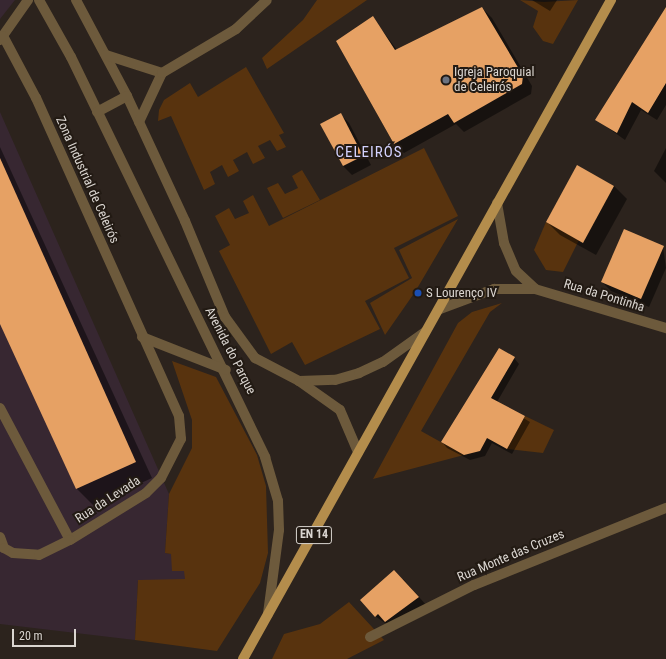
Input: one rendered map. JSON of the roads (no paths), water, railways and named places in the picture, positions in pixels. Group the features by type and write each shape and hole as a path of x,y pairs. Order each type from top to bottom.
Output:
{"main road":[{"name":"EN 14","path":"243,659 425,332 440,309 497,203 611,0"}],"street":[{"path":"2,38 28,0"},
{"name":"Avenida do Parque","path":"39,0 97,112 226,370 265,457 278,501 279,530 267,617"},
{"path":"139,122 162,73 236,29 268,0"},
{"name":"Avenida do Parque","path":"78,1 127,96 225,317 255,358 300,381 340,410 358,452"},
{"name":"Zona Industrial de Celeirós","path":"2,38 36,98 142,337"},
{"path":"106,55 162,73"},
{"path":"97,112 127,96"},
{"name":"Rua da Pontinha","path":"497,203 504,243 516,271 535,289"},
{"name":"Rua da Pontinha","path":"440,309 494,289 535,289 666,328"},
{"name":"Avenida do Parque","path":"300,381 335,380 359,373 383,362 425,332"},
{"path":"142,337 226,370"},
{"name":"Rua da Levada","path":"0,408 70,540 146,493 161,478 181,439 179,416 142,337"},
{"name":"Rua Monte das Cruzes","path":"370,637 474,585 666,508"},
{"path":"0,537 4,548 13,553 39,555 70,540"}],"place":[{"name":"Igreja Paroquial de Celeirós","path":"446,80"},
{"name":"S Lourenço IV","path":"418,293"}],"district":[{"name":"CELEIRÓS","path":"369,153"}]}
